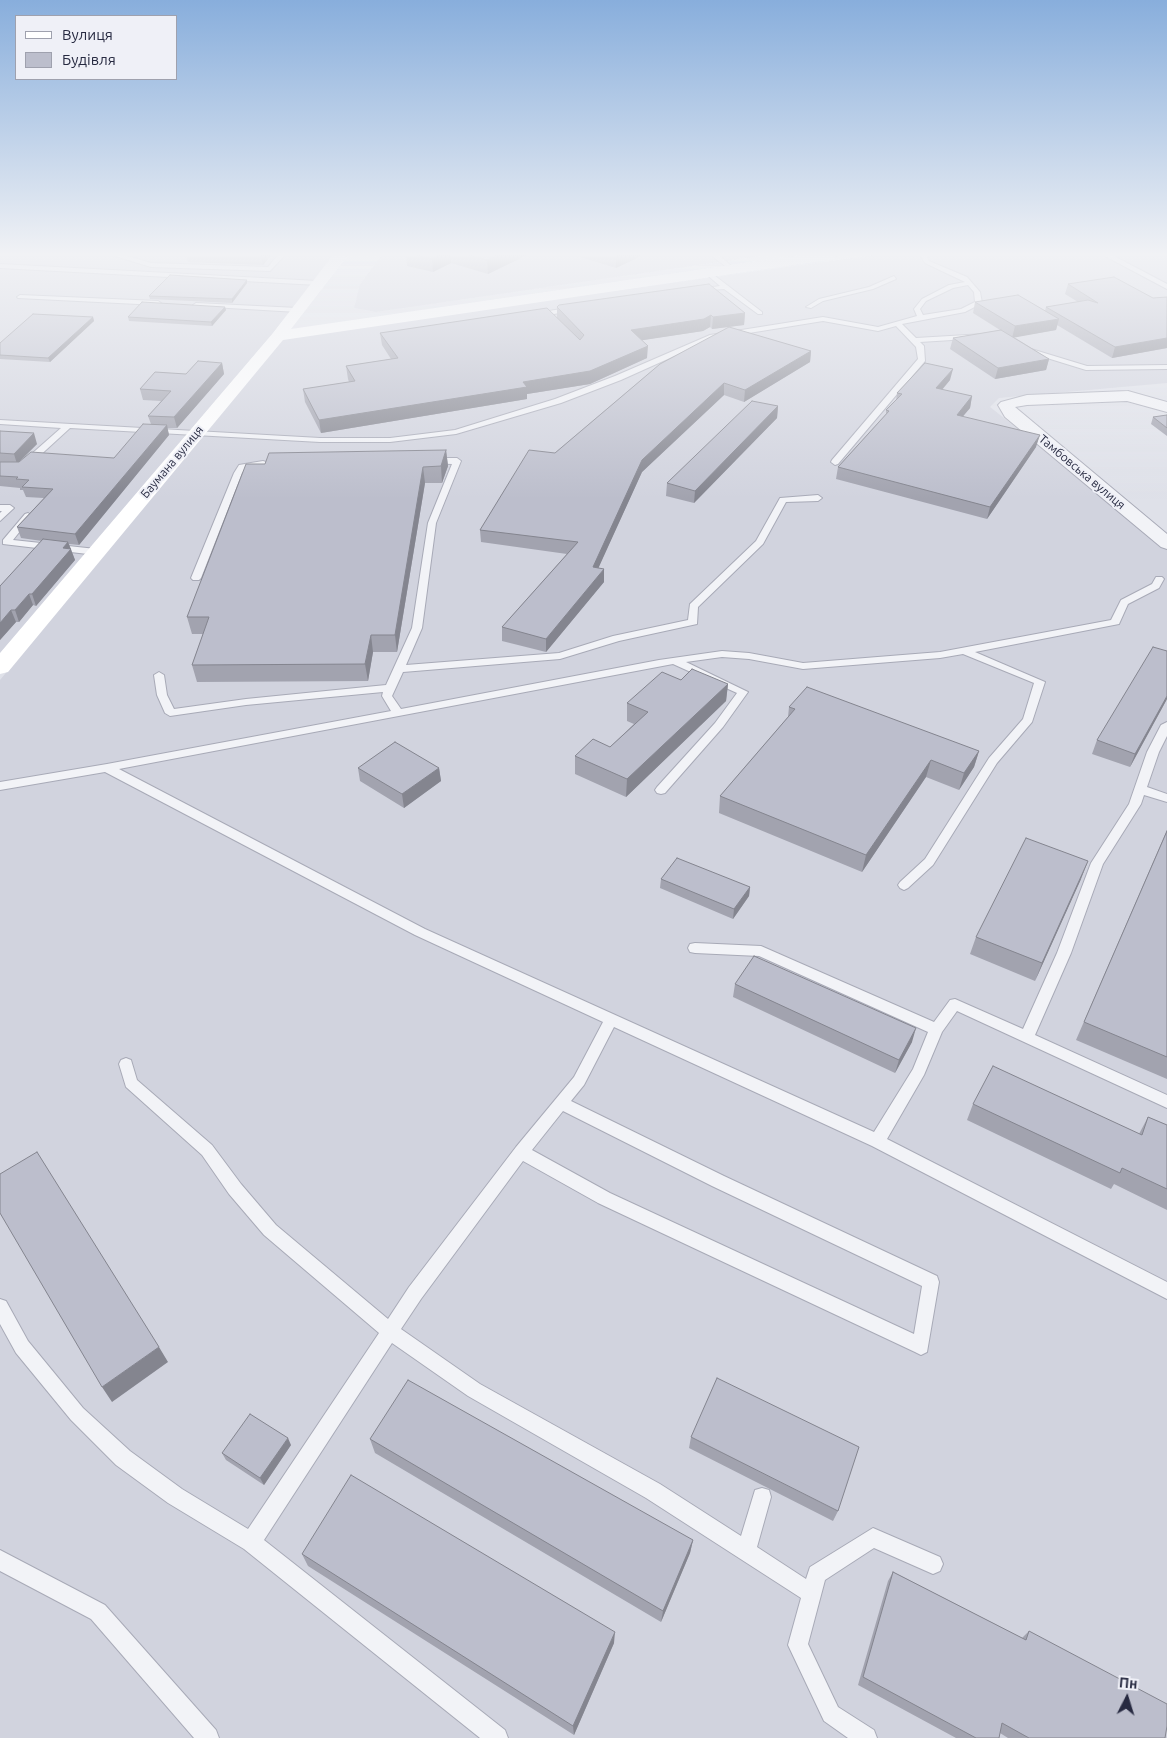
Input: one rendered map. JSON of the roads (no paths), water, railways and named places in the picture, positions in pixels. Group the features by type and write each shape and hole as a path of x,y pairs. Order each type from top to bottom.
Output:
{"main road":[{"name":"Баумана вулиця","path":"0,667 278,336"}],"street":[{"name":"Тамбовська вулиця","path":"1167,407 1128,396 1014,402 1006,405 1011,414 1167,543"}],"lane":[{"path":"0,422 196,433 390,440 456,432 558,401 618,378 716,336"},
{"path":"835,462 922,359 920,346 910,336"},
{"path":"914,340 958,336"},
{"path":"1015,344 1052,356 1072,366 1086,368 1167,367"},
{"path":"0,468 20,468 68,426"},
{"path":"398,713 387,696 416,628 432,523 457,461 418,462"},
{"path":"196,578 225,503 242,467 271,464"},
{"path":"399,669 560,656 617,638 693,622 692,606 760,542 783,500 818,498"},
{"path":"0,508 10,508 0,518"},
{"path":"34,510 6,542 96,552"},
{"path":"0,786 107,768 675,661 722,654 749,656 803,666 964,651 1115,622 1124,602 1156,586 1159,579"},
{"path":"904,885 929,862 993,761 1028,720 1040,682 964,651"},
{"path":"662,790 719,725 743,692 675,661"},
{"path":"160,675 162,695 170,713 246,702 390,688"},
{"path":"1027,1038 1064,953 1097,863 1135,804 1153,752 1167,725"},
{"path":"107,768 420,932 877,1141 1167,1291"},
{"path":"1140,789 1167,798"},
{"path":"695,948 761,951 936,1029"},
{"path":"877,1141 919,1071 936,1029 955,1004 1167,1102"},
{"path":"251,1542 415,1292 521,1152 579,1082 611,1020"},
{"path":"126,1064 131,1083 207,1150 235,1189 270,1230 389,1332 474,1390 653,1491 812,1594"},
{"path":"521,1152 604,1198 921,1346 931,1282 561,1104"},
{"path":"0,1306 28,1355 77,1414 123,1458 175,1496 251,1542 497,1738"},
{"path":"746,1551 762,1497"},
{"path":"866,1738 831,1714 798,1645 817,1574 872,1538 933,1564"},
{"path":"0,1560 98,1612 208,1738"}]}
